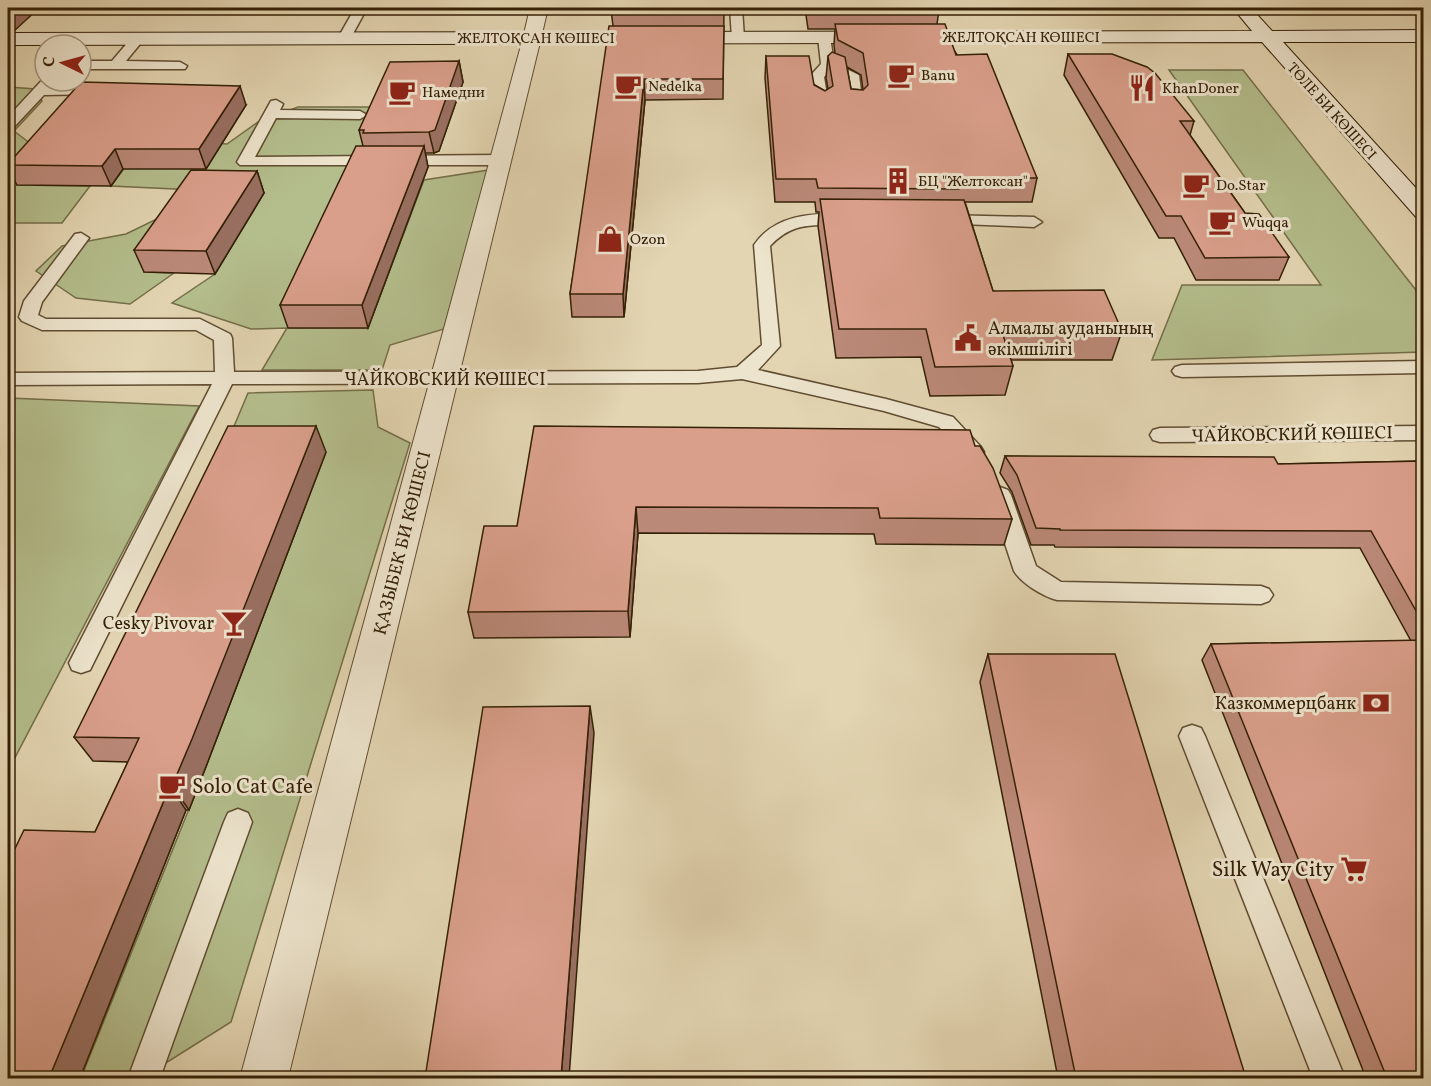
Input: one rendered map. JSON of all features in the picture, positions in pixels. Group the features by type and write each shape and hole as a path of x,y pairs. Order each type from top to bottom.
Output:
{"main road":[{"name":"ТӨЛЕ БИ КӨШЕСІ","path":"1242,8 1424,212"},
{"name":"ЖЕЛТОҚСАН КӨШЕСІ","path":"93,41 139,38 344,38 536,23 738,38 1424,36"},
{"name":"ҚАЗЫБЕК БИ КӨШЕСІ","path":"264,1078 536,23"},
{"name":"ЖЕЛТОҚСАН КӨШЕСІ","path":"8,39 33,40"}],"lane":[{"path":"344,38 361,8"},
{"path":"736,8 738,38"},
{"path":"116,65 139,38"},
{"path":"824,38 828,65"},
{"path":"93,65 180,66"},
{"path":"822,107 817,76 828,65"},
{"path":"828,65 852,75 856,107"},
{"path":"93,89 121,90"},
{"path":"8,125 38,93"},
{"path":"360,115 273,109 245,162 500,160"},
{"path":"742,373 771,346 762,245 773,232 796,220 870,219"},
{"path":"928,220 1034,222"},
{"path":"81,238 33,301 28,317 42,325 200,324 223,338 225,379 81,663"},
{"path":"1182,372 1424,366"},
{"name":"ЧАЙКОВСКИЙ КӨШЕСІ","path":"8,379 698,377 742,373 886,405 946,422 975,452 999,493 1026,571 1057,591 1261,595"},
{"name":"ЧАЙКОВСКИЙ КӨШЕСІ","path":"1160,435 1424,432"},
{"path":"1192,736 1329,1078"},
{"path":"144,1078 238,822"}],"green space":[{"path":"1169,70 1243,70 1423,299 1423,352 1152,360 1182,285 1321,285"},
{"path":"8,87 33,89 33,93 38,93 42,101 14,131 44,154 17,185 90,186 62,223 8,223"},
{"path":"298,107 384,107 289,328 368,328 424,180 489,170 444,329 390,345 382,370 262,370 287,328 251,329 172,303 215,274 264,193 111,186 136,152 190,141 227,144 258,122"},
{"path":"171,212 144,272 174,273 130,304 76,298 36,271 62,246 126,234"},
{"path":"373,390 378,427 410,443 231,1022 142,1078 81,1078 207,764 232,431 248,393"},
{"path":"8,398 199,406 8,771"}],"building":[{"path":"724,8 724,9 611,9"},
{"path":"809,8 938,8 939,10 809,10"},
{"path":"835,24 945,24 956,55 987,54 1037,178 955,178 959,189 818,188 816,179 776,179 766,56 809,56 814,85 825,91 833,86 828,56 832,52 845,57 851,89 863,90 868,85 863,53 838,40"},
{"path":"609,26 724,26 723,79 644,79 623,294 570,294"},
{"path":"1068,54 1112,54 1147,67 1155,73 1194,121 1180,121 1245,213 1259,214 1289,257 1205,258 1181,216 1166,216"},
{"path":"459,61 435,130 363,133 364,130 359,130 390,62"},
{"path":"93,82 240,86 199,149 115,149 102,166 8,164 71,93 93,93"},
{"path":"356,146 424,146 362,305 280,305"},
{"path":"191,170 257,171 206,251 134,250"},
{"path":"820,199 964,200 993,291 1104,290 1122,331 1002,332 1013,366 935,367 926,329 839,329"},
{"path":"228,426 316,426 192,739 172,786 170,786 49,1078 8,1078 8,863 24,830 95,832 139,738 74,737"},
{"path":"534,426 970,430 975,446 980,446 993,468 1012,519 880,518 878,508 636,507 628,611 468,612 484,526 517,526"},
{"path":"1005,456 1274,457 1278,464 1424,461 1424,625 1371,531 1036,528 1017,475"},
{"name":"Silk Way City","path":"1424,640 1424,1078 1387,1078 1211,644"},
{"path":"988,654 1115,654 1246,1078 1076,1078"},
{"path":"590,706 561,1078 425,1078 483,707"}],"place":[{"name":"Banu","path":"901,75"},
{"name":"Nedelka","path":"628,86"},
{"name":"KhanDoner","path":"1142,88"},
{"name":"Намедни","path":"402,92"},
{"name":"БЦ \"Желтоксан\"","path":"898,181"},
{"name":"Do.Star","path":"1196,185"},
{"name":"Wuqqa","path":"1222,222"},
{"name":"Ozon","path":"610,239"},
{"name":"Алмалы ауданының әкімшілігі","path":"968,338"},
{"name":"Cesky Pivovar","path":"234,623"},
{"name":"Казкоммерцбанк","path":"1376,703"},
{"name":"Solo Cat Cafe","path":"172,786"},
{"name":"Silk Way City","path":"1354,869"}]}
